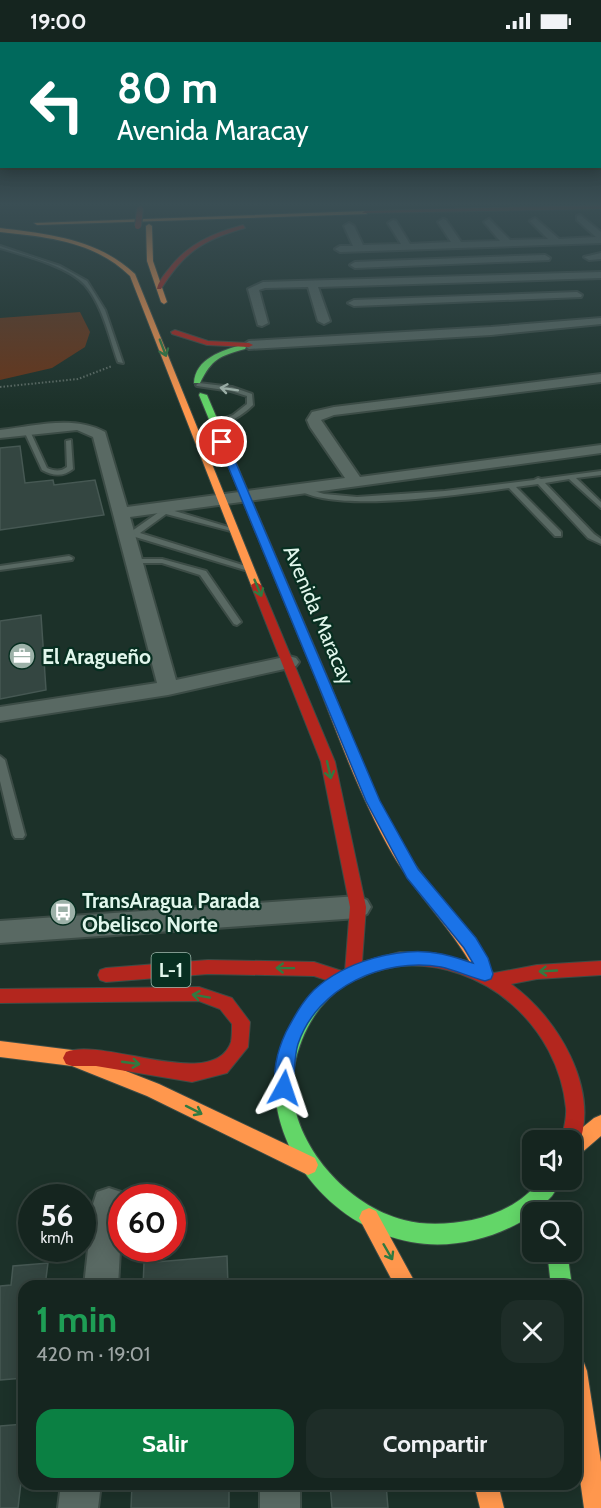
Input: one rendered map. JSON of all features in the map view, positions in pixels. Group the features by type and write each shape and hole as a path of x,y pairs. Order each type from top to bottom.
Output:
{"street":[{"path":"131,273 142,294 221,500 328,762 358,907 347,975"},
{"path":"142,294 143,273"},
{"name":"Avenida Maracay","path":"154,273 171,321 373,801 413,874 470,943 490,977"},
{"path":"159,288 167,273"},
{"path":"452,273 471,303"},
{"path":"262,323 253,289 256,286 601,274"},
{"path":"312,284 324,321"},
{"path":"354,303 471,303 577,295"},
{"path":"171,321 207,343 249,345 601,321"},
{"path":"198,383 203,364 211,358 249,345"},
{"path":"355,481 317,427 314,420 317,415 601,378"},
{"path":"0,434 77,426 100,435 120,513 129,533 133,561 168,688"},
{"path":"120,513 161,510 245,496 601,449"},
{"path":"0,714 168,688 289,662"},
{"path":"0,932 358,907"},
{"path":"549,1190 512,1219 466,1235 417,1234 369,1218 335,1195 308,1165 292,1135 284,1103 284,1072 290,1044 302,1017 320,996 347,975 395,960 440,960 490,977 527,1003 552,1034 569,1070 575,1110 572,1130"},
{"name":"L-1","path":"91,977 208,967 314,969 347,975"},
{"path":"490,977 601,968"},
{"path":"0,989 56,981"},
{"path":"0,996 199,994 226,1002 241,1022 239,1047 220,1067 192,1074 96,1058 72,1058 0,1049"},
{"path":"72,1058 153,1090 268,1148 308,1165"},
{"path":"582,1140 601,1124"},
{"path":"102,1280 108,1214"},
{"path":"369,1218 404,1280"},
{"path":"559,1262 561,1280"},
{"path":"582,1412 596,1508"},
{"path":"78,1508 80,1490"},
{"path":"280,1490 280,1508"},
{"path":"488,1490 492,1508"}],"lane":[{"path":"70,273 84,280 96,298 121,362"},
{"path":"198,383 250,395 250,405 235,416 215,424"},
{"path":"27,431 44,469 52,473 65,472 71,468 69,441"},
{"path":"301,489 308,495 353,500 397,498 601,473"},
{"path":"570,476 601,506"},
{"path":"538,480 591,536 601,542"},
{"path":"510,485 558,534"},
{"path":"129,533 161,510 233,529"},
{"path":"129,533 249,568"},
{"path":"0,568 69,558"},
{"path":"133,561 162,561 203,573 237,622"},
{"path":"0,760 19,835"}],"path":[{"path":"0,387 78,379 121,362"}],"shaded area":[{"path":"80,312 90,332 85,347 52,368 0,380 0,318"}],"building":[{"path":"20,446 25,483 53,480 54,485 95,480 104,515 0,530 0,448"},
{"name":"El Aragueño","path":"41,615 46,690 0,699 0,621"},
{"path":"227,1256 228,1280 143,1280 144,1263 186,1262 186,1259"},
{"path":"48,1263 46,1280 18,1280 18,1378 0,1380 0,1286 11,1285 13,1266"},
{"path":"18,1424 18,1490 20,1490 18,1508 0,1508 0,1426"},
{"path":"132,1490 229,1490 229,1508 131,1508"},
{"path":"330,1490 386,1490 388,1508 332,1508"}],"traffic: fast":[{"path":"197,381 204,366 214,357 242,347"},
{"path":"203,395 320,674"},
{"path":"365,968 340,980 310,1007 292,1044 284,1076 289,1117 296,1139 307,1160 322,1180 358,1211 379,1222 411,1232 436,1234 453,1233 495,1224 517,1214 545,1190"},
{"path":"559,1262 561,1280"}],"traffic: slow":[{"path":"131,273 256,585"},
{"path":"154,273 164,302"},
{"path":"320,674 373,802 398,851 422,887 471,946 485,974"},
{"path":"0,1049 72,1058 153,1090 308,1165"},
{"path":"582,1140 601,1124"},
{"path":"369,1218 404,1280"},
{"path":"582,1412 596,1508"},
{"path":"488,1490 492,1508"}],"traffic: jam":[{"path":"159,288 168,273"},
{"path":"175,332 207,343 249,345"},
{"path":"256,585 328,762 358,907 353,972"},
{"path":"365,968 400,959 437,961 467,968 495,982 520,1000 541,1023 558,1049 570,1077 575,1108 572,1130"},
{"path":"106,975 208,967 314,969 342,978"},
{"path":"495,980 537,972 601,968"},
{"path":"0,996 199,994 226,1003 241,1022 239,1047 221,1067 192,1074 96,1058 72,1058"}],"place":[{"name":"El Aragueño","path":"22,656"},
{"name":"TransAragua Parada Obelisco Norte","path":"63,912"}],"route":[{"path":"222,442 373,801 413,874 470,943 485,974 440,960 395,960 352,972 320,996 302,1017 290,1044 284,1072 284,1088"}]}
